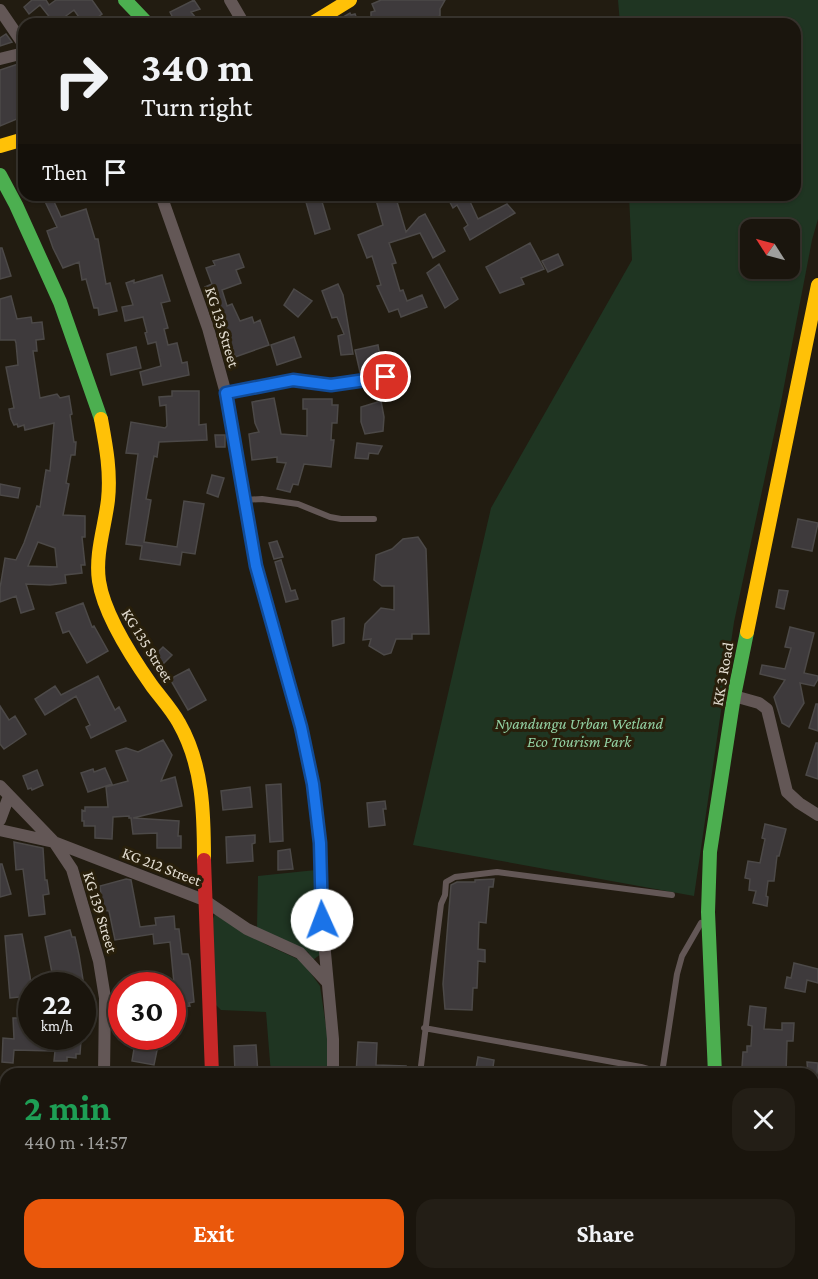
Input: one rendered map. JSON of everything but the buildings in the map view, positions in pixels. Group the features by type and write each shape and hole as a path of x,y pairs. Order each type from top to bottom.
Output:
{"main road":[{"path":"125,0 142,18"},
{"path":"321,18 350,0"},
{"path":"0,146 18,141"},
{"name":"KG 135 Street","path":"0,175 60,302 101,416 109,461 108,499 100,547 99,581 110,617 148,680 179,723 194,758 204,809 204,900 212,1068"},
{"name":"KK 3 Road","path":"715,1068 708,912 710,852 734,696 818,285"}],"street":[{"path":"230,0 240,18"},
{"path":"0,10 18,36"},
{"path":"0,59 18,54"},
{"name":"KG 133 Street","path":"163,201 208,328 226,393 256,566 301,727 313,784 320,843 322,920 333,1039 333,1068"},
{"path":"226,393 293,380 331,385 386,377"},
{"path":"734,696 759,703 768,709 787,792 818,815"},
{"name":"KG 139 Street","path":"0,786 54,842 72,869 99,961 105,998 104,1068"},
{"path":"0,820 9,796"},
{"name":"KG 212 Street","path":"0,830 54,842 204,900 247,929 300,953 327,982"}],"lane":[{"path":"245,500 262,499 298,504 341,519 374,519"},
{"path":"421,1068 424,1028 446,882 455,876 497,872 672,895"},
{"path":"664,1068 677,974 682,956 708,912"},
{"path":"424,1028 625,1068"}],"green space":[{"name":"Nyandungu Urban Wetland Eco Tourism Park","path":"618,0 818,0 818,219 734,622 694,896 413,845 491,508 632,260 629,201 801,201 801,18 620,18"},
{"path":"316,870 322,953 313,960 308,952 257,928 258,876"},
{"path":"215,914 267,945 302,961 320,986 327,1033 328,1068 271,1068 266,1012 221,1010 215,1004 212,921"}],"traffic: fast":[{"path":"125,0 142,18"},
{"path":"0,175 60,302 101,419"},
{"path":"715,1068 708,912 710,852 734,696 747,632"}],"traffic: slow":[{"path":"321,18 350,0"},
{"path":"0,146 18,141"},
{"path":"747,632 818,285"},
{"path":"101,419 109,479 108,500 98,561 102,594 113,622 128,650 173,713 187,739 201,790 204,860"}],"traffic: jam":[{"path":"204,860 212,1068"}],"route":[{"path":"322,920 320,843 313,784 301,727 256,566 226,393 293,380 331,385 386,377"}]}
